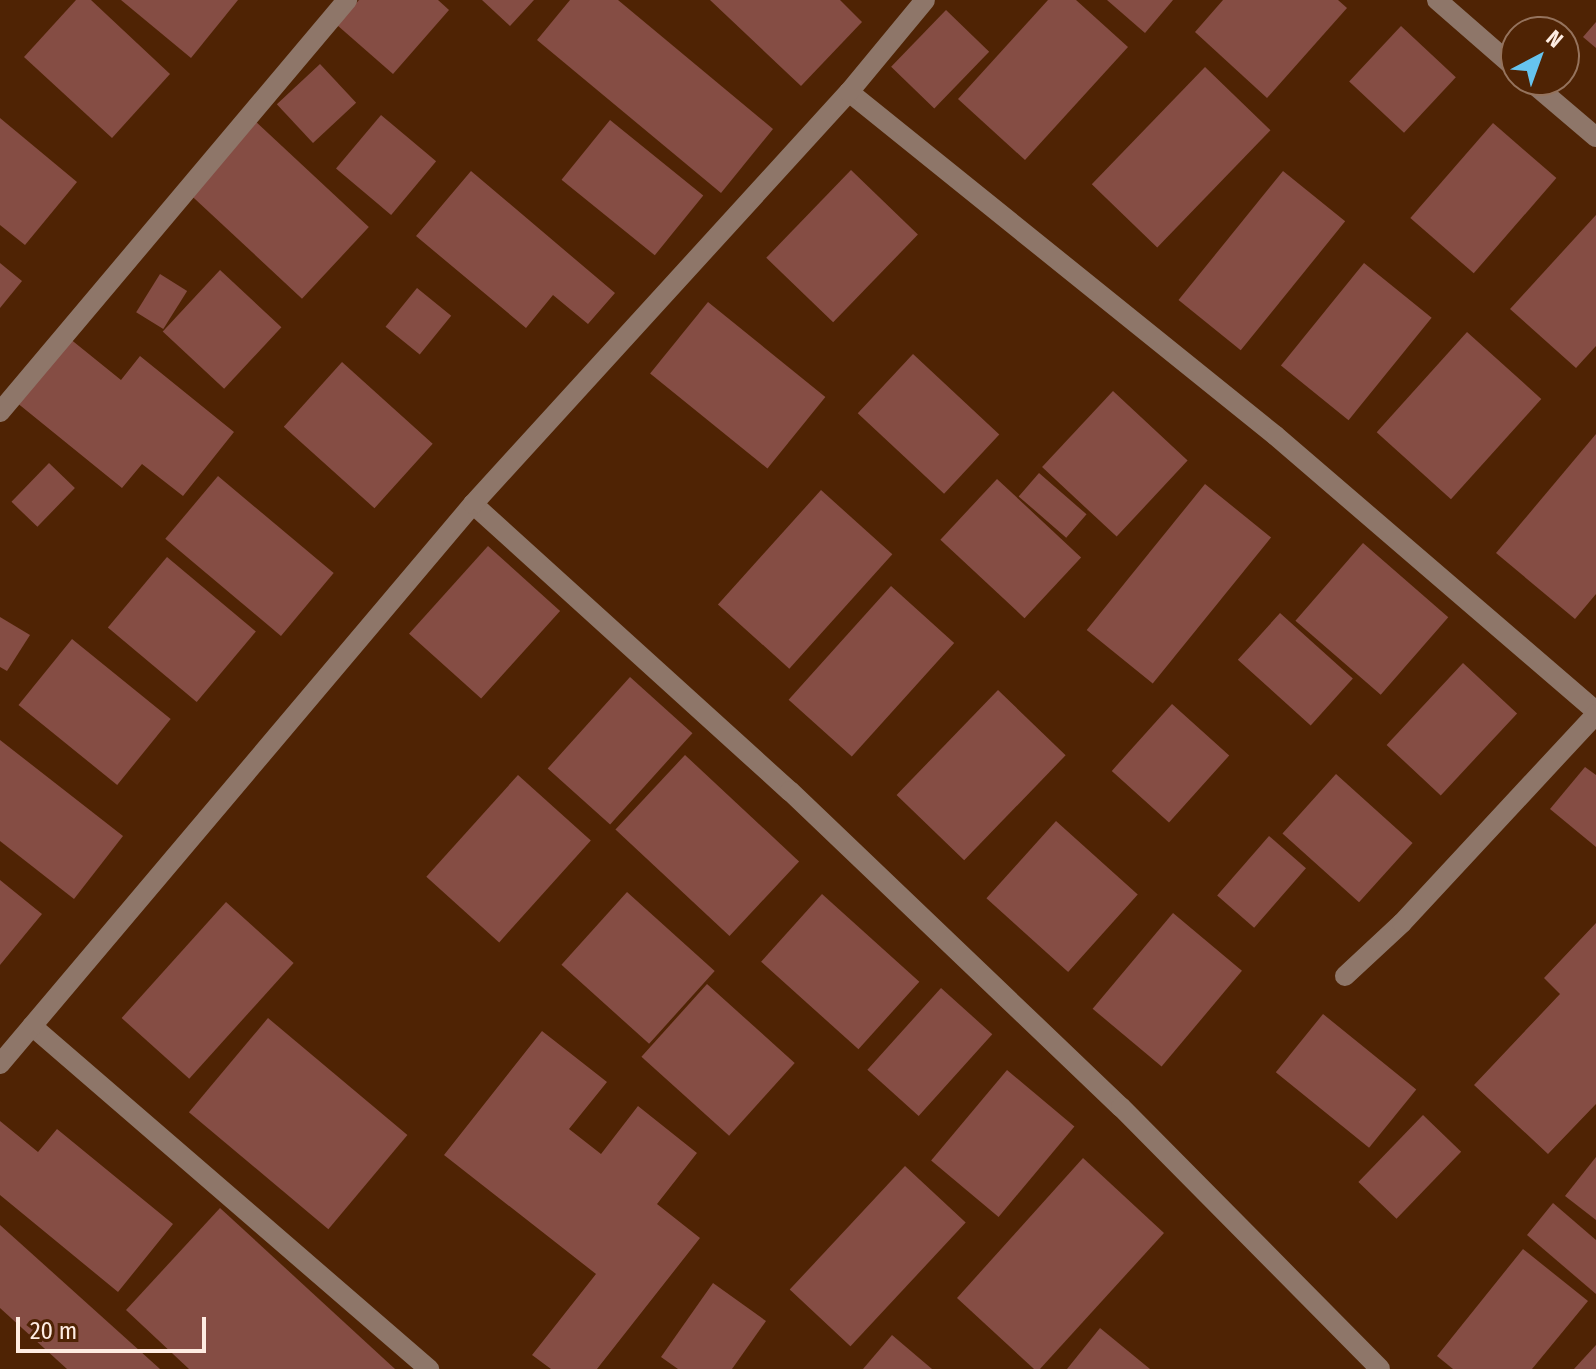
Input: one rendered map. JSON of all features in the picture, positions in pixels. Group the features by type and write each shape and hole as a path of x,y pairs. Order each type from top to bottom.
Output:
{"street":[{"path":"0,412 347,0"},
{"path":"0,1064 473,504 849,92 925,0"},
{"path":"1437,0 1500,55"},
{"path":"849,92 1276,436 1596,712 1402,923 1345,976"},
{"path":"1548,96 1596,137"},
{"path":"473,504 813,813 1121,1107 1380,1369"},
{"path":"32,1026 429,1369"}],"building":[{"path":"76,0 91,0 170,74 112,138 24,57"},
{"path":"121,0 238,0 191,58"},
{"path":"359,0 438,0 449,10 393,74 337,25"},
{"path":"482,0 534,0 510,26"},
{"path":"570,0 618,0 773,129 721,193 537,40"},
{"path":"710,0 840,0 862,22 801,86"},
{"path":"1048,0 1076,0 1128,47 1025,160 958,99"},
{"path":"1107,0 1173,0 1145,33"},
{"path":"1223,0 1338,0 1347,8 1267,98 1195,32"},
{"path":"946,10 989,52 934,109 891,67"},
{"path":"1596,22 1596,48 1583,37"},
{"path":"1401,26 1456,77 1404,133 1349,82"},
{"path":"320,64 356,103 313,143 277,104"},
{"path":"1205,67 1270,130 1157,247 1092,184"},
{"path":"381,115 436,161 391,215 336,169"},
{"path":"0,118 77,182 25,245 0,225"},
{"path":"254,120 369,227 302,299 187,192"},
{"path":"610,120 703,196 655,255 562,180"},
{"path":"1493,123 1556,178 1474,273 1410,218"},
{"path":"851,170 918,235 833,322 766,258"},
{"path":"471,171 615,293 588,324 553,295 526,328 416,236"},
{"path":"1283,171 1345,221 1241,350 1179,300"},
{"path":"1596,215 1596,346 1576,368 1510,309"},
{"path":"0,263 22,281 0,308"},
{"path":"1364,263 1432,318 1349,420 1281,366"},
{"path":"220,270 281,327 224,389 163,331"},
{"path":"160,274 187,291 163,329 136,312"},
{"path":"417,288 451,316 420,355 386,327"},
{"path":"708,302 825,397 767,469 650,373"},
{"path":"1467,332 1541,399 1451,499 1377,432"},
{"path":"69,338 121,380 140,356 234,432 183,496 142,464 122,488 16,402"},
{"path":"913,354 999,434 944,494 858,413"},
{"path":"342,362 433,444 374,508 284,427"},
{"path":"1113,391 1188,461 1117,537 1042,467"},
{"path":"1596,434 1596,594 1575,619 1496,553"},
{"path":"49,463 75,488 37,527 11,502"},
{"path":"1039,473 1087,514 1066,538 1019,496"},
{"path":"218,476 334,573 281,636 165,539"},
{"path":"997,479 1081,557 1024,618 940,540"},
{"path":"1205,484 1271,537 1153,684 1087,630"},
{"path":"821,490 892,554 789,669 718,604"},
{"path":"1363,543 1448,617 1381,695 1295,621"},
{"path":"488,546 560,611 481,699 409,634"},
{"path":"167,557 256,632 197,702 108,627"},
{"path":"891,586 954,643 852,757 789,700"},
{"path":"1280,613 1353,679 1311,725 1238,660"},
{"path":"0,617 30,635 7,671 0,667"},
{"path":"72,639 171,719 117,785 19,705"},
{"path":"1463,663 1517,713 1441,795 1387,745"},
{"path":"630,677 692,733 610,825 548,768"},
{"path":"998,690 1066,755 964,860 897,795"},
{"path":"1172,704 1229,756 1169,822 1112,771"},
{"path":"0,740 123,836 74,899 0,841"},
{"path":"685,755 799,861 730,936 615,830"},
{"path":"1585,767 1596,775 1596,847 1550,809"},
{"path":"1336,774 1413,843 1359,902 1282,833"},
{"path":"518,775 591,841 499,942 426,877"},
{"path":"1056,821 1138,895 1068,972 986,898"},
{"path":"1269,836 1306,868 1254,928 1217,896"},
{"path":"0,880 42,914 0,965"},
{"path":"627,892 715,971 649,1044 561,965"},
{"path":"822,894 919,982 858,1049 761,962"},
{"path":"226,902 294,963 189,1079 122,1018"},
{"path":"1173,913 1242,971 1162,1067 1093,1009"},
{"path":"1596,923 1596,1104 1548,1154 1474,1085 1560,994 1544,978"},
{"path":"707,984 795,1063 729,1136 641,1057"},
{"path":"941,988 992,1034 919,1116 867,1070"},
{"path":"1323,1014 1416,1090 1369,1148 1276,1072"},
{"path":"268,1018 407,1135 328,1229 189,1112"},
{"path":"542,1031 607,1082 569,1129 601,1154 638,1106 697,1153 657,1204 700,1238 597,1369 551,1369 532,1355 596,1274 444,1155"},
{"path":"1007,1070 1074,1127 999,1217 931,1160"},
{"path":"1423,1115 1461,1152 1397,1219 1358,1182"},
{"path":"0,1121 38,1152 57,1129 173,1224 118,1292 0,1195"},
{"path":"1596,1157 1596,1220 1565,1196"},
{"path":"1083,1158 1164,1233 1040,1369 1034,1369 957,1298"},
{"path":"905,1166 966,1223 850,1346 790,1290"},
{"path":"1553,1203 1596,1240 1596,1294 1527,1235"},
{"path":"220,1208 395,1369 189,1369 126,1310"},
{"path":"0,1225 160,1369 67,1369 0,1308"},
{"path":"1523,1249 1588,1301 1532,1369 1453,1369 1437,1356"},
{"path":"713,1283 766,1321 732,1369 678,1369 661,1357"},
{"path":"1100,1328 1150,1369 1067,1369"},
{"path":"892,1335 932,1369 863,1369"},
{"path":"1596,1345 1596,1369 1574,1369"}]}
